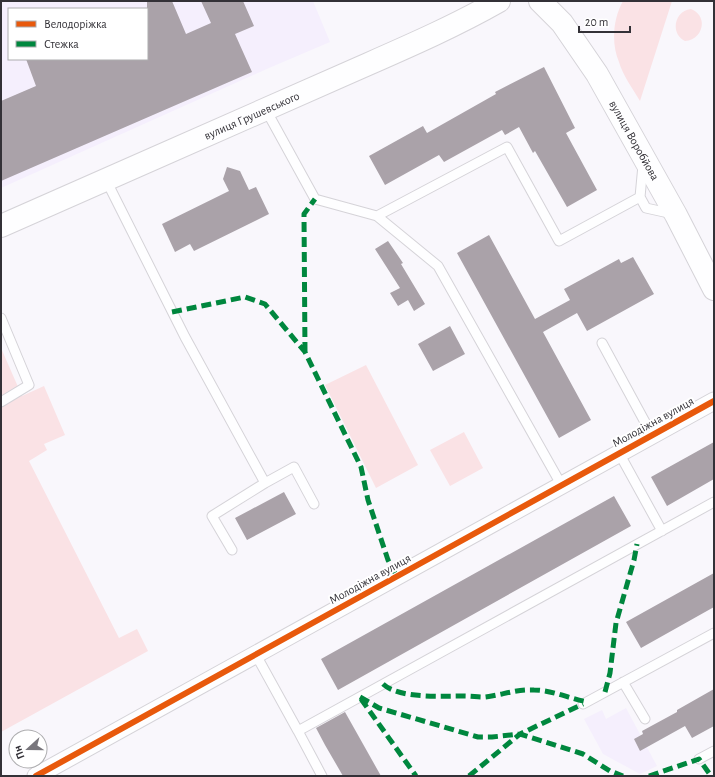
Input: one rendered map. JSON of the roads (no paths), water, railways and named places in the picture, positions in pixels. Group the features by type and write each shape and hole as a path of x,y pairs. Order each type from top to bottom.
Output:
{"main road":[{"name":"вулиця Грушевського","path":"1,226 106,178 266,110 462,22 499,1"},
{"name":"вулиця Воробйова","path":"540,1 562,23 597,74 676,215 714,289"}],"street":[{"name":"Молодіжна вулиця","path":"36,776 714,401"}],"lane":[{"path":"266,110 315,199 377,216 438,266 562,486"},
{"path":"377,216 507,147 559,241 640,197"},
{"path":"643,158 640,197 646,208 676,215"},
{"path":"106,178 185,337 265,483"},
{"path":"1,318 29,385 1,402"},
{"path":"602,343 652,435"},
{"path":"619,453 662,530"},
{"path":"232,550 212,516 294,466 314,504"},
{"path":"298,731 714,502"},
{"path":"583,704 714,633"},
{"path":"256,655 322,776"},
{"path":"623,682 645,719"},
{"path":"699,759 714,751"}]}
